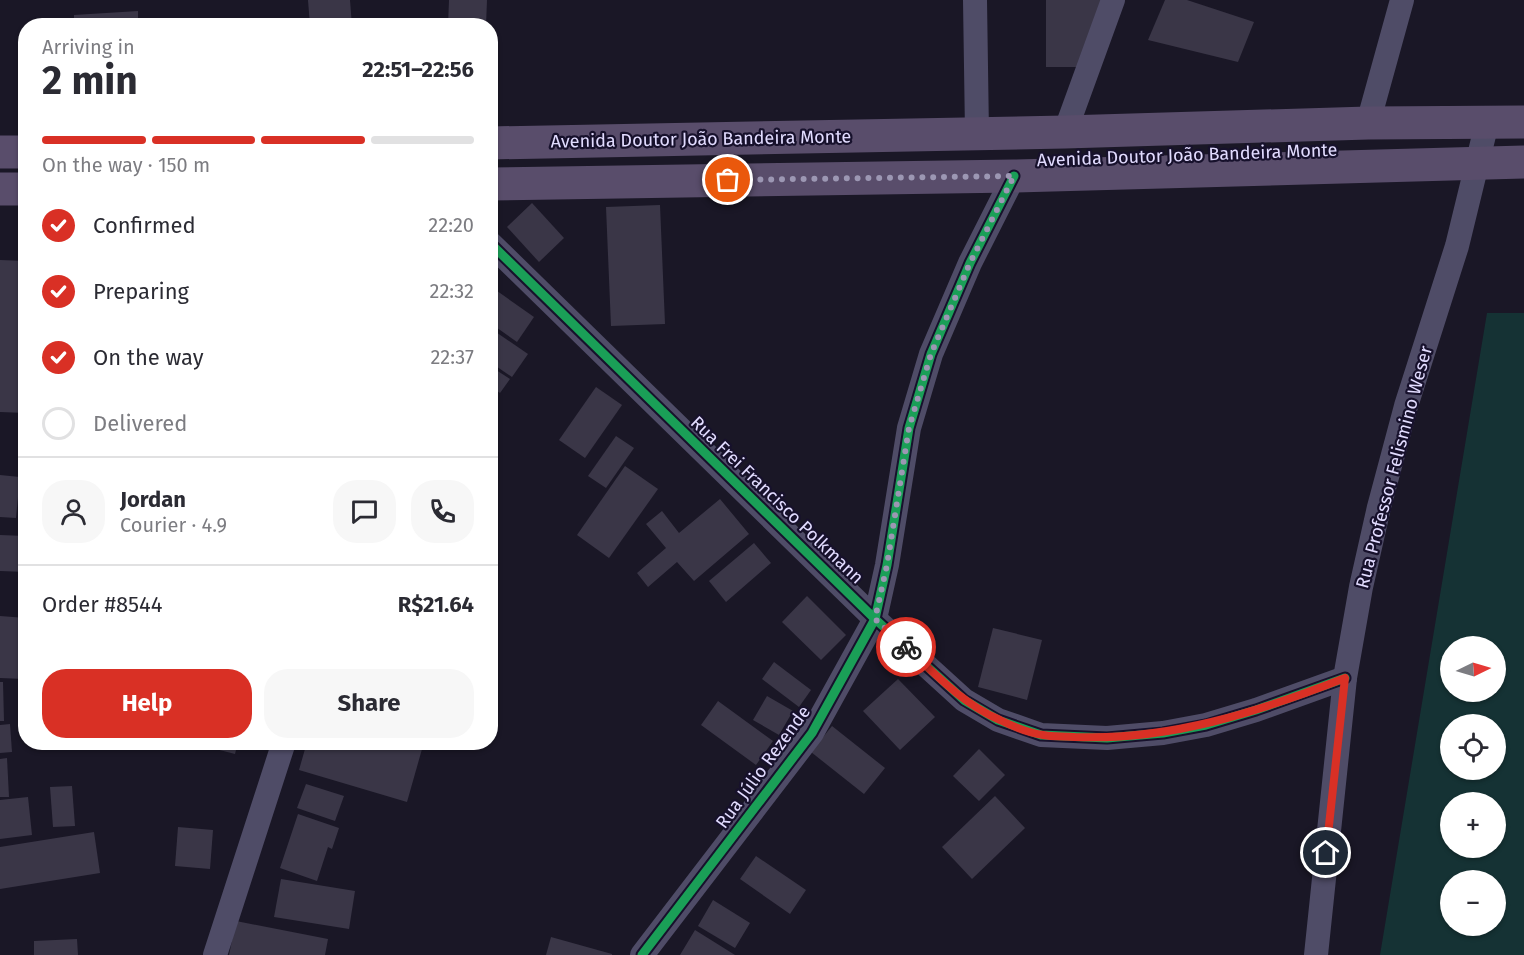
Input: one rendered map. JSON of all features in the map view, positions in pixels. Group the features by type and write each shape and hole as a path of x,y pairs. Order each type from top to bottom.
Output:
{"main road":[{"name":"Avenida Doutor João Bandeira Monte","path":"498,143 1065,132 1368,123 1524,122"},
{"path":"0,152 18,152"},
{"name":"Avenida Doutor João Bandeira Monte","path":"498,184 1014,176 1524,162"},
{"path":"0,189 18,189"}],"street":[{"path":"975,0 977,133"},
{"path":"1065,132 1113,0"},
{"path":"1368,123 1402,0"},
{"name":"Rua Professor Felismino Weser","path":"1316,955 1345,678 1361,587 1379,507 1406,406 1457,246 1487,123"},
{"name":"Rua Júlio Rezende","path":"642,955 812,733 875,619 887,565 909,428 931,354 970,263 1014,176"},
{"name":"Rua Frei Francisco Polkmann","path":"498,251 875,619 964,700 998,720 1041,735 1107,738 1162,733 1206,725 1256,710 1345,678"},
{"path":"215,955 281,750"}],"green space":[{"path":"1487,313 1524,313 1524,955 1380,955"}],"building":[{"path":"308,0 350,0 351,18 309,18"},
{"path":"449,0 487,0 486,18 448,18"},
{"path":"1046,0 1107,0 1086,67 1046,67"},
{"path":"1165,0 1187,0 1254,22 1238,62 1148,40"},
{"path":"138,11 138,18 74,18 74,15"},
{"path":"532,203 564,238 539,262 507,227"},
{"path":"660,205 665,324 611,326 606,207"},
{"path":"0,260 18,261 18,413 0,412"},
{"path":"498,292 534,317 517,342 498,329"},
{"path":"498,333 528,354 512,377 498,367"},
{"path":"498,371 510,379 500,393 498,392"},
{"path":"596,387 622,405 585,458 559,440"},
{"path":"616,436 634,448 606,488 588,476"},
{"path":"625,466 658,489 609,558 577,535"},
{"path":"0,475 18,477 16,518 0,517"},
{"path":"720,499 749,534 694,581 677,562 648,587 637,573 666,548 646,524 662,511 679,533"},
{"path":"0,535 18,536 18,572 0,571"},
{"path":"754,543 771,563 726,602 709,581"},
{"path":"807,596 846,635 821,660 782,622"},
{"path":"0,616 18,617 18,679 0,678"},
{"path":"993,628 1042,640 1027,700 978,687"},
{"path":"774,662 811,690 799,707 762,679"},
{"path":"898,679 935,717 900,750 863,711"},
{"path":"0,682 3,682 4,721 0,721"},
{"path":"767,696 793,711 779,735 753,720"},
{"path":"718,701 773,741 756,765 701,725"},
{"path":"10,724 12,752 0,753 0,725"},
{"path":"832,726 885,768 864,794 811,752"},
{"path":"979,749 1005,775 979,801 953,776"},
{"path":"220,750 236,750 235,754"},
{"path":"305,750 422,750 407,802 299,770"},
{"path":"7,758 9,797 0,797 0,759"},
{"path":"306,784 344,796 335,821 297,808"},
{"path":"72,786 75,826 53,827 50,787"},
{"path":"995,796 1025,828 972,879 942,847"},
{"path":"28,797 32,835 0,839 0,800"},
{"path":"298,814 339,828 332,849 328,847 317,881 280,868"},
{"path":"178,827 213,830 210,869 175,866"},
{"path":"94,832 100,873 0,889 0,847"},
{"path":"756,856 806,890 790,914 740,879"},
{"path":"281,879 355,891 349,929 274,917"},
{"path":"713,900 750,923 735,948 698,926"},
{"path":"236,921 328,939 325,955 229,955"},
{"path":"695,930 735,955 680,955"},
{"path":"551,937 612,954 612,955 546,955"},
{"path":"77,939 78,955 34,955 34,941"}],"cycle path":[{"path":"642,955 812,733 875,619 887,565 909,428 931,354 970,263 1014,176"},
{"path":"498,251 875,619 964,700 998,720 1041,735 1107,738 1163,733 1206,725 1256,710 1345,678"}],"way so far":[{"path":"728,180 1014,176 970,263 931,354 909,428 887,565 875,619 906,647"}],"route":[{"path":"906,647 964,700 998,720 1041,735 1107,738 1162,733 1206,725 1256,710 1345,678 1326,853"}]}
